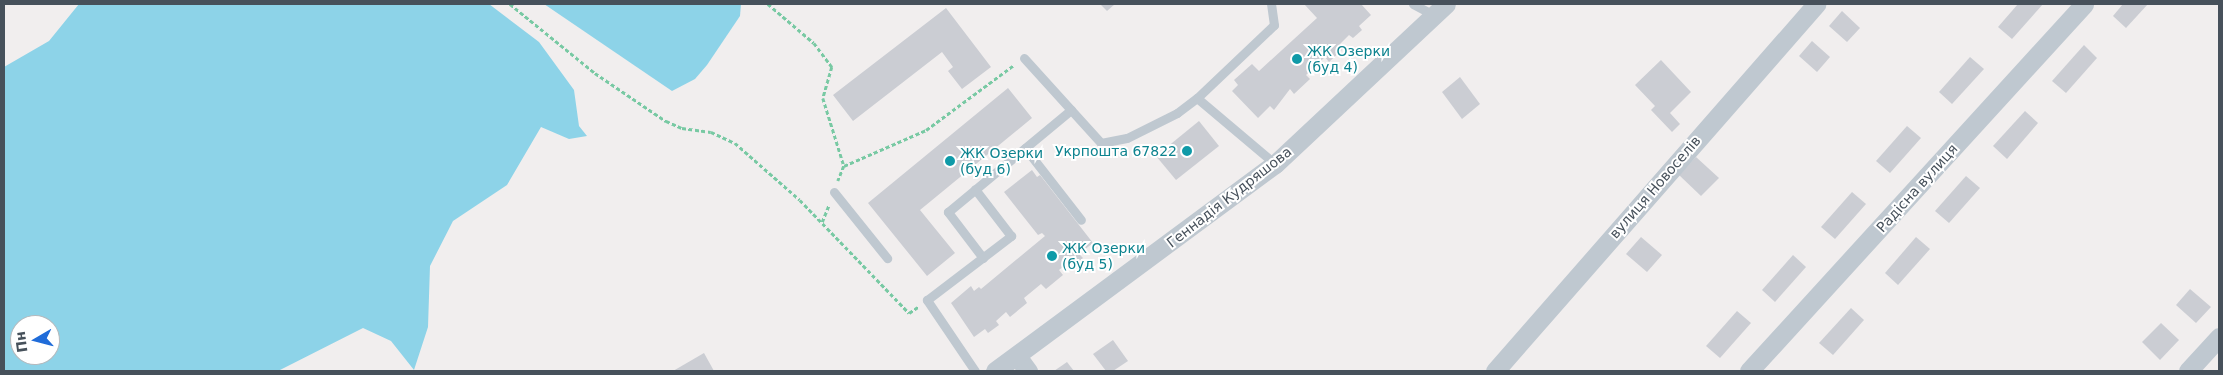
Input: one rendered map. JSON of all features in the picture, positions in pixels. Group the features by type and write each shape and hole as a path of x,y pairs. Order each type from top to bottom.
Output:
{"street":[{"name":"вулиця Новоселів","path":"1495,371 1816,4"},
{"name":"Радісна вулиця","path":"1749,371 2084,4"},
{"name":"Геннадія Кудряшова","path":"995,371 1275,164 1440,10"},
{"path":"2188,371 2219,337"},
{"path":"1017,356 1028,371"}],"lane":[{"path":"1024,58 1101,143 1127,138 1177,113 1197,98 1274,24 1271,4"},
{"path":"1413,4 1440,10"},
{"path":"1197,98 1275,164"},
{"path":"983,258 948,212 1071,110"},
{"path":"1025,148 1081,220"},
{"path":"975,189 1011,236 928,300 975,371"},
{"path":"834,192 887,258"}],"path":[{"path":"510,4 595,73 666,121 682,128 711,132 735,143 822,222 909,313 928,300"},
{"path":"768,4 814,44 832,67 823,98 844,166 822,222"},
{"path":"844,166 926,130 1024,58"}],"water":[{"path":"79,4 489,4 539,42 574,90 579,126 587,136 569,139 541,127 507,185 453,221 430,266 428,327 414,370 391,341 363,328 278,371 4,371 4,67 49,41"},
{"path":"544,4 741,4 740,16 707,65 695,79 672,91"}],"building":[{"path":"1100,4 1115,4 1107,11"},
{"name":"ЖК Озерки (буд 4)","path":"1304,4 1361,4 1371,15 1359,26 1362,30 1353,38 1349,35 1340,44 1344,48 1329,62 1325,57 1306,75 1310,79 1294,94 1290,89 1274,110 1270,106 1258,118 1232,91 1238,85 1234,80 1252,64 1259,71 1317,18"},
{"path":"2018,4 2043,4 2012,39 1998,27"},
{"path":"2123,4 2148,4 2126,28 2113,16"},
{"path":"946,8 991,67 962,89 948,71 953,67 942,52 853,121 833,95"},
{"path":"1842,11 1860,28 1847,42 1829,26"},
{"path":"1812,41 1830,57 1817,72 1799,56"},
{"path":"2084,45 2097,58 2066,93 2052,81"},
{"path":"1970,57 1984,69 1952,104 1939,92"},
{"path":"1661,60 1691,92 1670,113 1680,124 1672,132 1651,110 1655,106 1635,85"},
{"path":"1460,77 1480,104 1462,119 1442,92"},
{"name":"ЖК Озерки (буд 6)","path":"1008,88 1032,118 920,210 955,253 927,276 868,203"},
{"path":"2025,111 2038,123 2007,159 1993,146"},
{"name":"Укрпошта 67822","path":"1199,121 1219,146 1176,180 1156,156"},
{"path":"1907,126 1921,138 1890,173 1876,161"},
{"path":"1696,157 1719,178 1701,196 1679,175"},
{"name":"ЖК Озерки (буд 5)","path":"1032,170 1037,177 1040,175 1093,243 1079,254 1083,258 1073,266 1070,261 1059,270 1063,275 1046,289 1041,284 1024,298 1027,303 1010,317 1006,312 996,321 999,325 988,333 985,329 974,337 951,303 971,286 974,291 979,287 981,289 1045,236 1042,233 1038,235 1004,192"},
{"path":"1966,176 1980,188 1949,223 1935,211"},
{"path":"1852,192 1866,204 1835,239 1821,227"},
{"path":"1641,237 1662,255 1647,272 1626,254"},
{"path":"1916,237 1930,249 1898,285 1885,273"},
{"path":"1793,255 1806,267 1775,302 1762,290"},
{"path":"2190,289 2211,307 2196,323 2176,305"},
{"path":"1851,308 1864,320 1833,355 1819,343"},
{"path":"1737,311 1751,323 1720,358 1706,346"},
{"path":"2161,323 2179,340 2160,360 2142,342"},
{"path":"1113,340 1128,361 1113,371 1106,371 1093,354"},
{"path":"704,353 714,371 673,371"},
{"path":"1067,362 1074,371 1054,371"}],"place":[{"name":"ЖК Озерки (буд 4)","path":"1297,59"},
{"name":"Укрпошта 67822","path":"1187,151"},
{"name":"ЖК Озерки (буд 6)","path":"950,161"},
{"name":"ЖК Озерки (буд 5)","path":"1052,256"}]}
